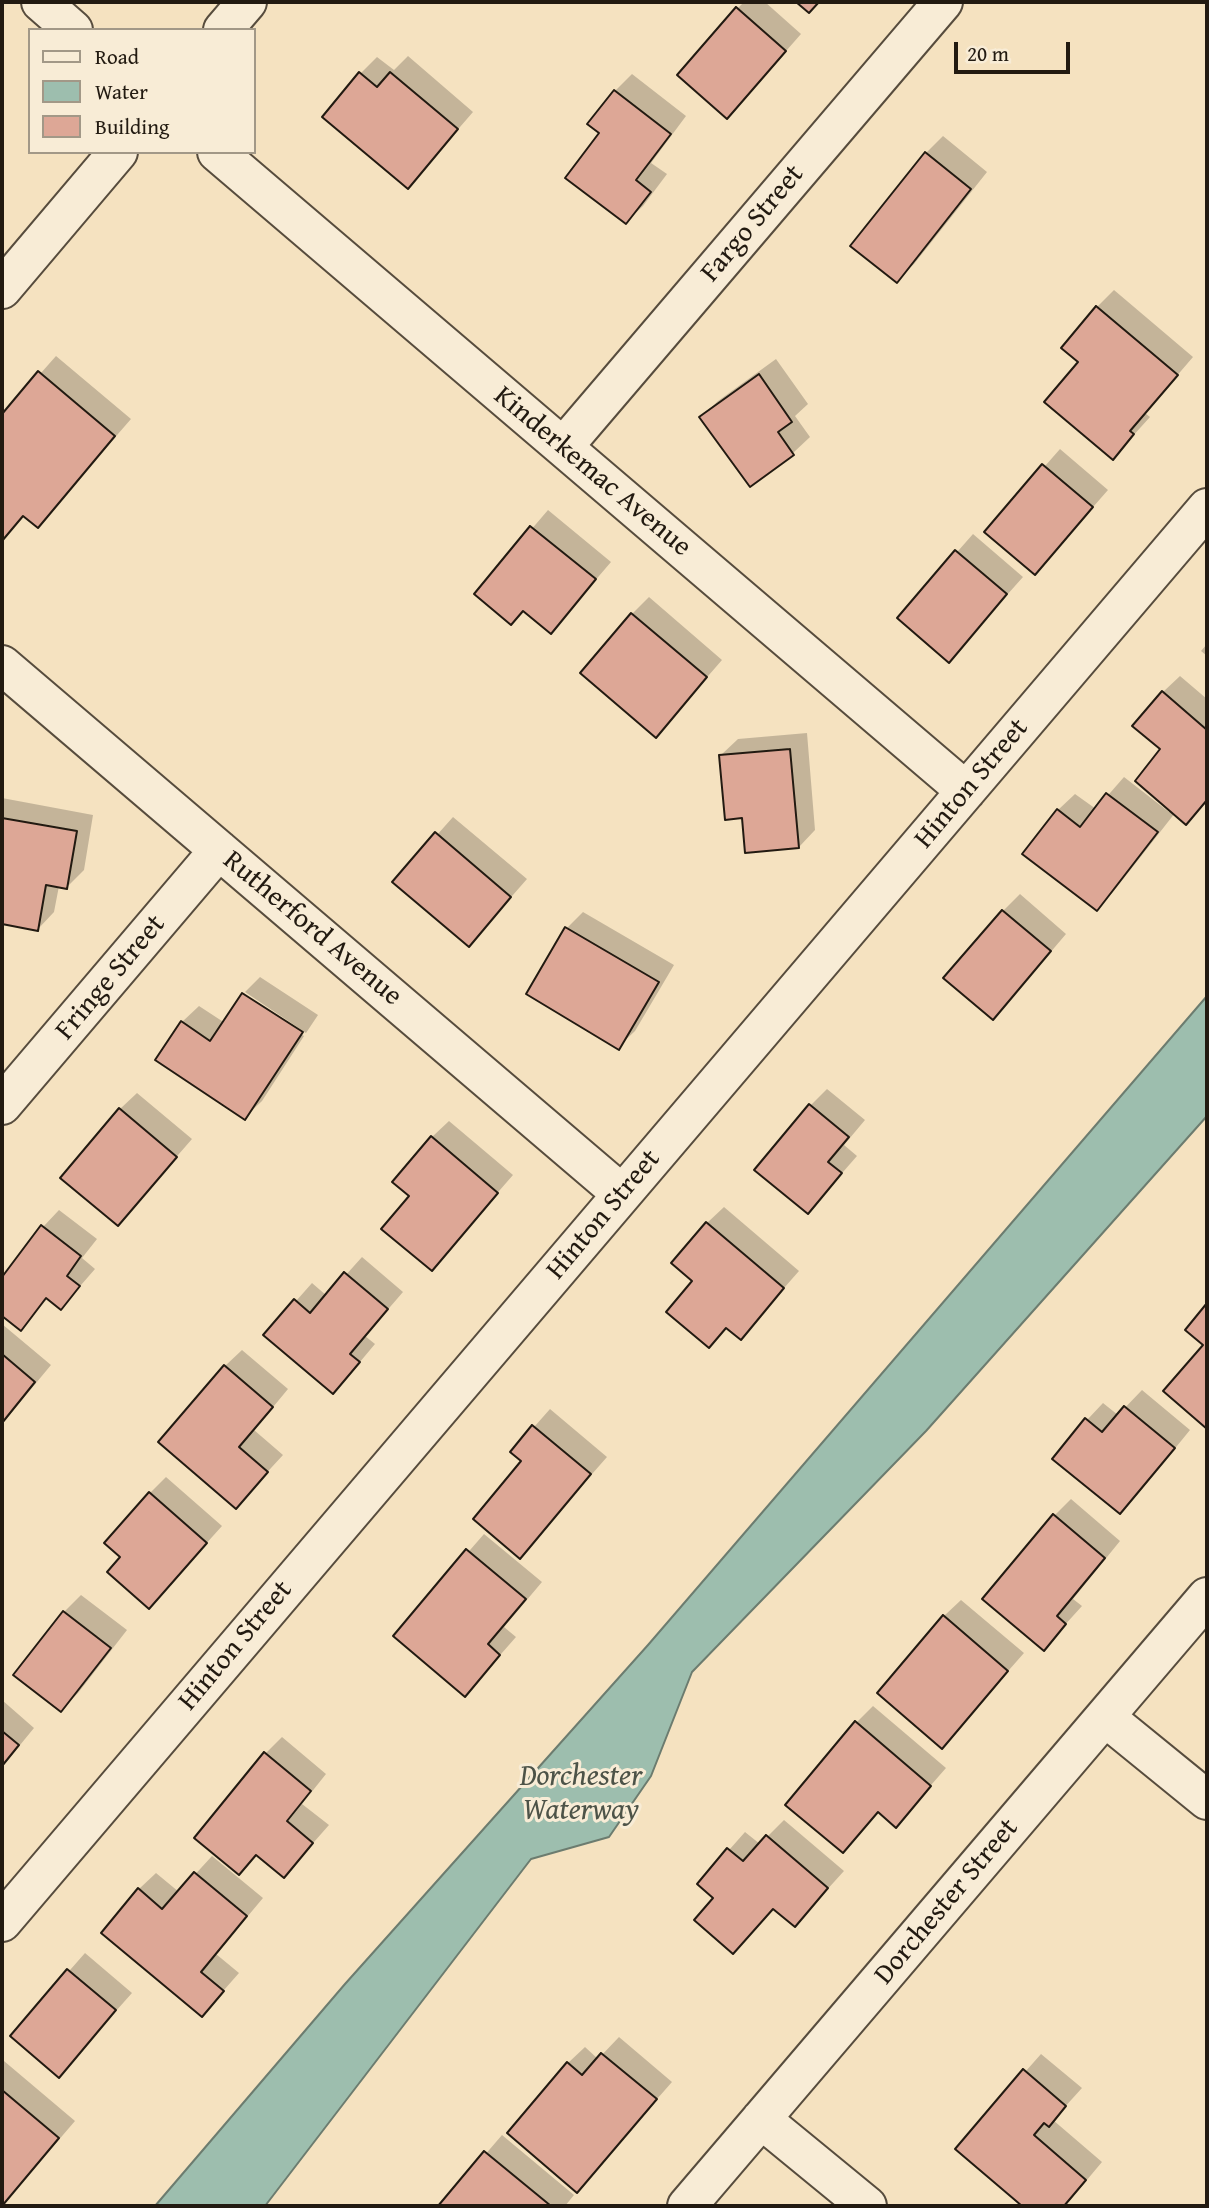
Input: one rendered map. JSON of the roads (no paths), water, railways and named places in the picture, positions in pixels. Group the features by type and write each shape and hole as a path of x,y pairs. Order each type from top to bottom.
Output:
{"street":[{"path":"40,2 71,28"},
{"path":"225,28 247,2"},
{"name":"Fargo Street","path":"563,447 943,2"},
{"path":"2,289 116,154"},
{"name":"Kinderkemac Avenue","path":"219,154 966,791"},
{"name":"Hinton Street","path":"2,1922 1207,508"},
{"name":"Rutherford Avenue","path":"2,665 622,1194"},
{"name":"Fringe Street","path":"2,1105 219,850"},
{"name":"Dorchester Street","path":"687,2206 1207,1597"},
{"path":"1105,1717 1207,1800"},
{"path":"761,2119 867,2206"}],"water":[{"name":"Dorchester Waterway","path":"1207,996 1207,1116 926,1431 692,1672 651,1776 609,1837 531,1859 265,2206 155,2206 345,1984 648,1645"}]}
